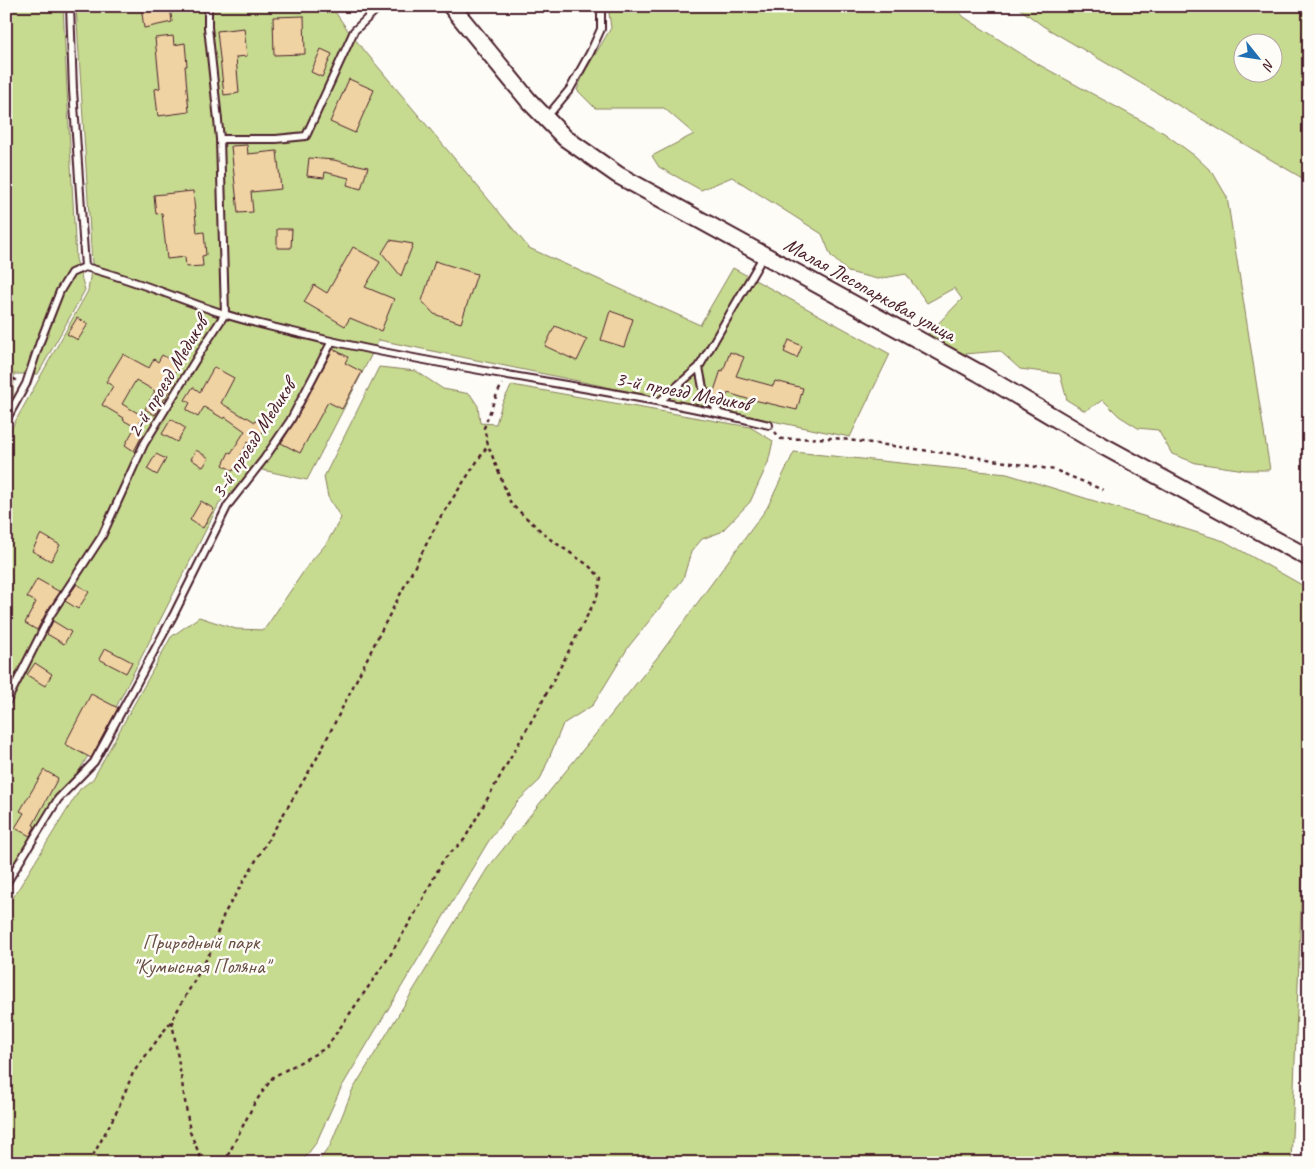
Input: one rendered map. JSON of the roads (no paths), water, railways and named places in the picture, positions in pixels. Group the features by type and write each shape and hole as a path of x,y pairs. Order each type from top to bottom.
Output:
{"street":[{"name":"Малая Лесопарковая улица","path":"451,6 529,100 565,138 618,175 979,373 1094,441 1309,558"}],"lane":[{"path":"70,6 73,90 85,267"},
{"name":"2-й проезд Медиков","path":"6,702 51,614 102,536 144,444 225,314 220,139 208,27 208,6"},
{"path":"220,139 276,139 306,136 354,31 380,6"},
{"path":"546,118 570,89 602,29 601,6"},
{"path":"660,401 699,366 764,255"},
{"path":"6,420 26,384 60,292 71,273 85,267 151,287 225,314 332,341"},
{"name":"3-й проезд Медиков","path":"6,884 58,799 94,762 173,616 228,505 264,459 290,421 332,341 506,375 660,401 768,425"},
{"path":"699,366 703,388 719,413"}],"park label":[{"name":"Природный парк \"Кумысная Поляна\"","path":"201,954"}]}
